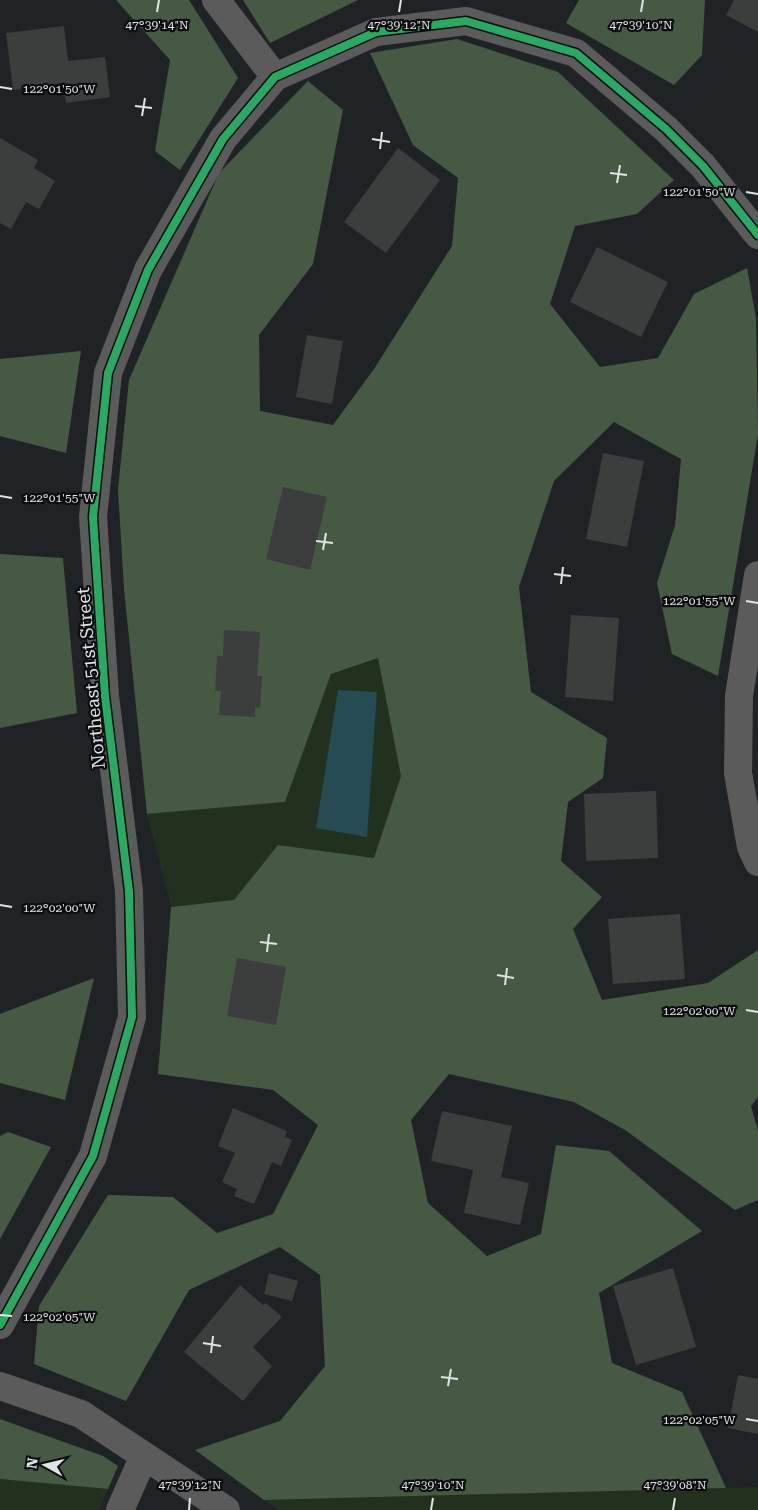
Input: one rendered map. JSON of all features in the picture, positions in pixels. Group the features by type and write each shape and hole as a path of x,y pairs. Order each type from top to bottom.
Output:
{"street":[{"path":"216,0 275,77 376,32 466,21 576,52 666,130 703,166 758,235"},
{"name":"Northeast 51st Street","path":"0,1325 93,1156 132,1017 129,891 105,696 93,517 108,373 148,270 223,139 275,77"},
{"path":"758,575 739,696 738,773 751,847 758,862"},
{"path":"0,1386 81,1414 226,1510"},
{"path":"120,1510 144,1456"}],"green space":[{"path":"116,0 189,0 238,78 180,170 155,151 170,60"},
{"path":"243,0 358,0 270,43"},
{"path":"579,0 705,0 702,55 674,85 566,23"},
{"path":"457,39 558,72 674,180 637,214 575,226 550,304 600,367 658,358 694,294 747,268 756,318 758,434 718,676 672,654 657,583 675,525 681,459 614,422 554,481 519,587 531,692 607,738 603,778 568,802 561,861 602,897 573,929 602,1000 708,983 758,950 758,1097 751,1106 758,1131 758,1200 735,1210 625,1130 574,1102 449,1074 411,1120 428,1203 487,1256 541,1234 556,1145 609,1151 702,1231 599,1293 612,1363 682,1392 726,1488 264,1500 195,1450 280,1421 325,1366 320,1275 280,1247 189,1290 126,1401 34,1364 39,1306 108,1195 173,1197 217,1233 273,1214 318,1125 273,1090 158,1074 171,907 234,900 278,845 374,858 401,776 378,658 331,674 285,802 147,814 124,589 118,490 129,380 219,173 308,81 343,110 313,264 259,335 260,411 333,425 374,369 452,246 458,178 413,145 370,53"},
{"path":"81,351 66,453 0,436 0,359"},
{"path":"0,554 63,558 77,713 0,728"},
{"path":"378,657 401,776 375,858 278,845 234,900 171,907 147,814 285,802 331,674"},
{"path":"94,978 65,1100 0,1083 0,1014"},
{"path":"8,1132 51,1147 0,1239 0,1136"},
{"path":"0,1419 103,1456 118,1466 108,1489 0,1479"},
{"path":"0,1479 108,1489 99,1510 0,1510"},
{"path":"758,1487 758,1510 278,1510 264,1500"}],"water":[{"path":"338,690 377,692 367,837 316,828"}],"building":[{"path":"734,0 758,0 758,32 726,15"},
{"path":"64,26 68,61 105,57 110,97 66,103 63,83 13,90 6,33"},
{"path":"0,138 38,160 34,168 55,181 39,209 26,202 11,229 0,223"},
{"path":"398,148 440,180 386,253 344,222"},
{"path":"597,247 668,282 641,337 570,302"},
{"path":"307,335 343,341 332,404 296,397"},
{"path":"603,453 644,461 627,547 586,539"},
{"path":"283,487 327,497 310,570 266,559"},
{"path":"571,615 619,618 613,701 565,697"},
{"path":"224,630 260,632 257,676 262,676 260,708 255,707 255,717 219,715 221,691 215,691 217,656 223,656"},
{"path":"656,791 658,858 586,861 584,794"},
{"path":"680,914 685,979 613,984 608,919"},
{"path":"237,958 286,967 276,1025 227,1016"},
{"path":"233,1108 287,1131 285,1137 292,1140 281,1166 272,1162 254,1204 234,1196 237,1189 222,1182 235,1153 218,1146"},
{"path":"442,1111 512,1126 501,1177 529,1183 520,1225 464,1213 473,1170 431,1161"},
{"path":"673,1268 696,1347 636,1365 613,1286"},
{"path":"269,1273 298,1281 292,1301 264,1294"},
{"path":"240,1285 263,1305 266,1303 282,1317 253,1347 272,1366 243,1401 184,1352"},
{"path":"738,1375 758,1379 758,1434 728,1428"}],"cycle path":[{"path":"0,1325 93,1156 132,1017 129,891 105,696 93,517 108,373 148,270 223,139 275,77 376,32 466,21 576,53 666,129 703,166 758,235"}]}
